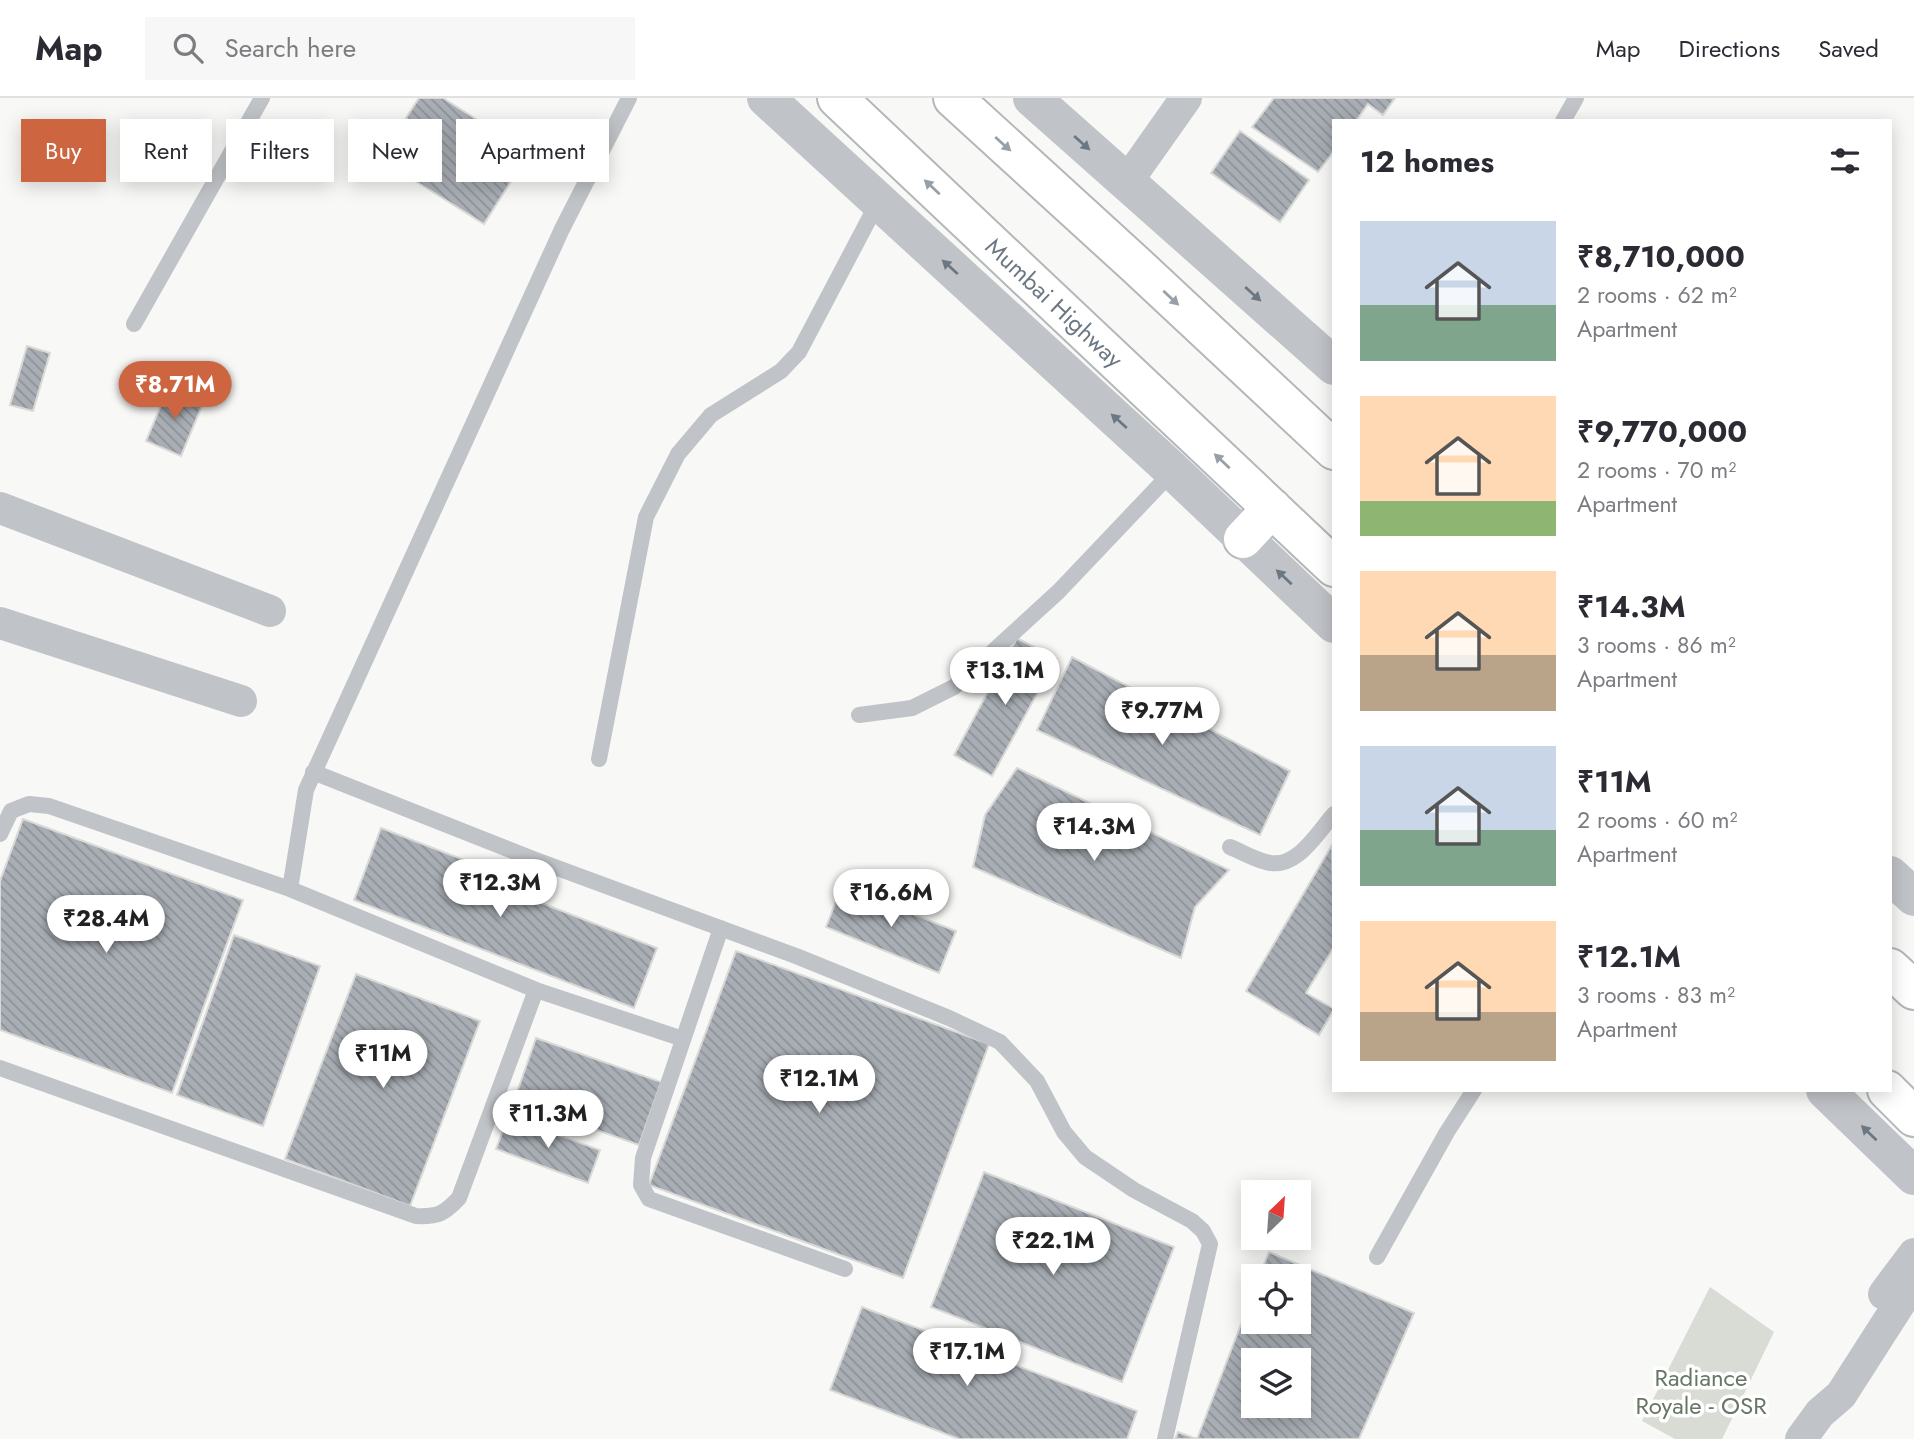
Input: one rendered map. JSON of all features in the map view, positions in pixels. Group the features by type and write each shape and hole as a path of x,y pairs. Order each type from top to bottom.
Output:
{"highway":[{"name":"Mumbai Highway","path":"837,98 1332,564"},
{"path":"953,98 1332,448"},
{"path":"1243,539 1272,508"},
{"path":"1892,970 1914,990"},
{"path":"1889,1092 1914,1117"}],"street":[{"path":"766,98 1173,471 1332,622"},
{"path":"1031,98 1332,364"},
{"path":"1126,183 1186,98"},
{"path":"0,508 270,611"},
{"path":"0,623 241,701"},
{"path":"1892,877 1914,897"},
{"path":"1827,1092 1914,1176"},
{"path":"1820,1413 1822,1386 1882,1296 1914,1254"},
{"path":"1801,1439 1820,1413 1841,1395 1914,1281"}],"lane":[{"path":"134,324 262,98"},
{"path":"290,889 306,790 313,772 562,229 629,98"},
{"path":"1564,119 1576,98"},
{"path":"599,758 646,517 678,454 711,415 781,371 799,352 878,202"},
{"path":"859,715 912,708 954,687 1059,591 1173,471"},
{"path":"313,772 533,859 796,956 949,1018 1000,1042 1037,1081 1064,1132 1085,1157 1134,1190 1192,1221 1203,1231 1210,1244 1165,1439"},
{"path":"0,834 11,811 29,804 50,806 290,889 536,990 683,1039"},
{"path":"1230,847 1268,863 1282,862 1301,853 1332,816"},
{"path":"721,928 643,1158 641,1185 649,1199 845,1269"},
{"path":"0,1068 403,1212 433,1217 448,1210 459,1198 536,990"},
{"path":"1377,1256 1473,1092"}],"green space":[{"name":"Radiance Royale - OSR","path":"1710,1287 1774,1332 1722,1439 1675,1439 1642,1421"}],"building":[{"path":"419,98 443,98 476,119 456,119 456,182 511,182 484,224 417,182 442,182 442,119 406,118"},
{"path":"1274,98 1395,98 1383,115 1368,104 1357,119 1332,119 1332,154 1318,172 1252,127"},
{"path":"1240,131 1309,180 1280,222 1211,173"},
{"path":"27,346 50,353 33,411 10,405"},
{"path":"169,386 204,401 181,456 146,441"},
{"path":"1017,638 1056,659 992,776 954,755"},
{"path":"1072,657 1290,771 1260,835 1037,730"},
{"path":"1017,768 1229,870 1195,907 1181,958 973,867 985,815"},
{"path":"23,819 243,900 172,1093 0,1030 0,881"},
{"path":"381,828 485,868 480,879 657,948 634,1008 354,900"},
{"path":"1332,845 1332,950 1306,993 1332,1008 1319,1035 1246,991"},
{"path":"842,886 956,931 939,973 826,927"},
{"path":"234,935 320,966 263,1126 177,1095"},
{"path":"736,951 989,1044 903,1278 649,1185"},
{"path":"356,974 480,1021 410,1206 285,1159"},
{"path":"536,1038 661,1082 639,1145 514,1101"},
{"path":"508,1117 600,1150 588,1183 496,1149"},
{"path":"984,1172 1174,1247 1122,1382 931,1307"},
{"path":"1269,1252 1298,1264 1264,1264"},
{"path":"1311,1270 1414,1313 1359,1439 1197,1439 1241,1324 1241,1334 1311,1334"},
{"path":"862,1307 1137,1411 1127,1439 959,1439 830,1390"},
{"path":"1178,1432 1197,1439 1175,1439"}]}
